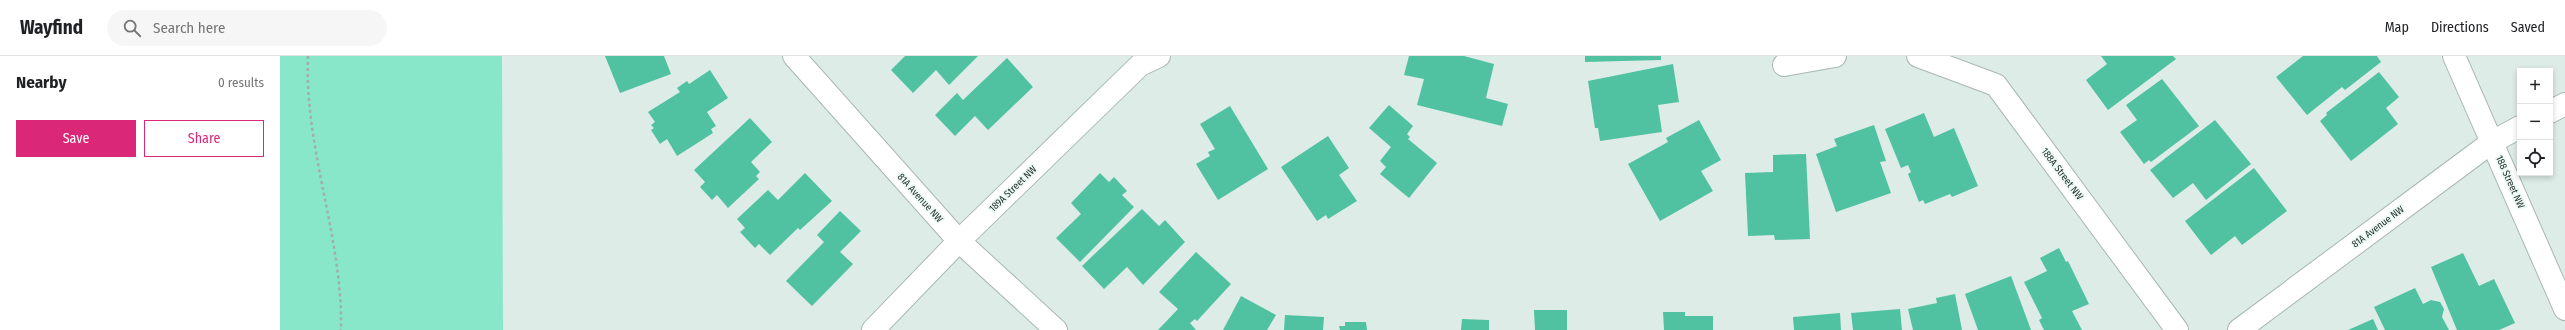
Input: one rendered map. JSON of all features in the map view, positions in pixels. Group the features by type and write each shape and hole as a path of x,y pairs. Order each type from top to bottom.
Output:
{"street":[{"name":"81A Avenue NW","path":"794,56 959,241 1056,330"},
{"name":"189A Street NW","path":"873,330 959,241 1140,65 1159,56"},
{"path":"1784,65 1835,56"},
{"name":"188A Street NW","path":"1918,56 1996,85 2178,330"},
{"name":"188 Street NW","path":"2454,56 2565,309"},
{"path":"2553,110 2565,104"},
{"name":"81A Avenue NW","path":"2239,330 2492,142 2517,130"}],"path":[{"path":"308,56 309,115 340,285 341,330"}],"green space":[{"path":"280,56 502,56 503,330 280,330"}],"building":[{"path":"605,56 664,56 671,74 620,93"},
{"path":"905,56 978,56 949,85 936,70 913,93 891,70"},
{"path":"1409,56 1464,56 1494,64 1486,98 1508,104 1502,126 1417,105 1424,79 1404,75"},
{"path":"1585,56 1661,56 1661,60 1585,62"},
{"path":"2101,56 2173,56 2176,59 2108,110 2086,80 2107,64"},
{"path":"2303,56 2377,56 2381,62 2345,90 2342,87 2307,115 2276,77"},
{"path":"1007,58 1033,87 988,130 975,116 955,136 935,115 957,93 963,100"},
{"path":"1673,64 1679,102 1658,105 1662,132 1600,141 1598,128 1595,128 1588,81"},
{"path":"710,70 728,98 707,112 716,126 711,129 713,133 677,156 667,139 660,144 651,130 654,128 651,125 655,122 648,112 680,92 677,88 687,81 689,84"},
{"path":"2379,72 2399,97 2386,108 2398,124 2351,161 2320,121 2327,115 2326,113"},
{"path":"2162,79 2199,126 2151,162 2149,160 2144,164 2120,132 2137,120 2126,105"},
{"path":"1389,105 1413,126 1407,134 1410,137 1408,139 1437,163 1409,198 1380,174 1386,167 1380,161 1391,147 1369,128"},
{"path":"1230,106 1268,169 1218,200 1196,164 1210,156 1208,152 1215,149 1200,124"},
{"path":"1924,113 1934,137 1954,128 1978,186 1952,197 1950,194 1925,204 1923,200 1919,202 1908,174 1911,172 1908,165 1901,168 1885,129"},
{"path":"750,118 772,142 751,162 760,172 756,176 759,179 728,208 717,195 712,200 700,187 705,182 694,170"},
{"path":"1699,120 1721,160 1701,171 1713,191 1660,221 1628,164 1668,142 1666,138"},
{"path":"2215,120 2251,164 2206,200 2193,183 2173,198 2150,170"},
{"path":"1874,125 1886,161 1880,162 1891,193 1836,212 1816,154 1837,146 1834,139"},
{"path":"1328,136 1349,168 1339,175 1357,201 1328,219 1326,215 1317,221 1281,167"},
{"path":"1806,154 1810,239 1775,240 1774,235 1748,236 1745,173 1773,172 1773,155"},
{"path":"2254,168 2287,211 2242,245 2235,236 2211,255 2185,221"},
{"path":"805,173 832,201 800,230 798,228 770,255 759,244 755,248 740,232 745,228 737,219 768,190 778,200"},
{"path":"1100,173 1109,182 1114,177 1127,191 1122,195 1134,207 1080,262 1056,238 1081,214 1071,203"},
{"path":"1142,209 1159,226 1165,220 1185,242 1143,285 1127,267 1104,289 1082,266"},
{"path":"840,211 861,231 840,252 853,264 812,306 786,281 824,242 817,235"},
{"path":"2059,248 2066,262 2068,261 2089,304 2072,311 2082,330 2044,330 2039,320 2042,318 2024,282 2047,271 2040,258"},
{"path":"1196,252 1231,284 1197,321 1195,319 1190,323 1196,330 1158,330 1178,309 1159,292"},
{"path":"2463,253 2479,286 2494,279 2515,323 2499,330 2457,330 2431,267"},
{"path":"2011,276 2031,330 1978,330 1965,294"},
{"path":"2415,288 2423,304 2431,300 2440,302 2444,309 2442,317 2449,330 2385,330 2374,307"},
{"path":"1955,294 1962,330 1913,330 1908,309 1937,303 1936,298"},
{"path":"1241,296 1276,315 1267,330 1223,330"},
{"path":"1900,309 1902,330 1853,330 1851,313"},
{"path":"1534,310 1567,310 1567,330 1535,330"},
{"path":"1663,312 1685,312 1685,316 1713,316 1713,330 1664,330"},
{"path":"1840,313 1841,330 1794,330 1793,317"},
{"path":"1285,315 1324,317 1323,330 1284,330"},
{"path":"1462,319 1489,320 1489,330 1461,330"},
{"path":"2373,319 2378,330 2348,330"},
{"path":"1345,322 1366,322 1367,330 1340,330 1339,326 1345,326"}]}
